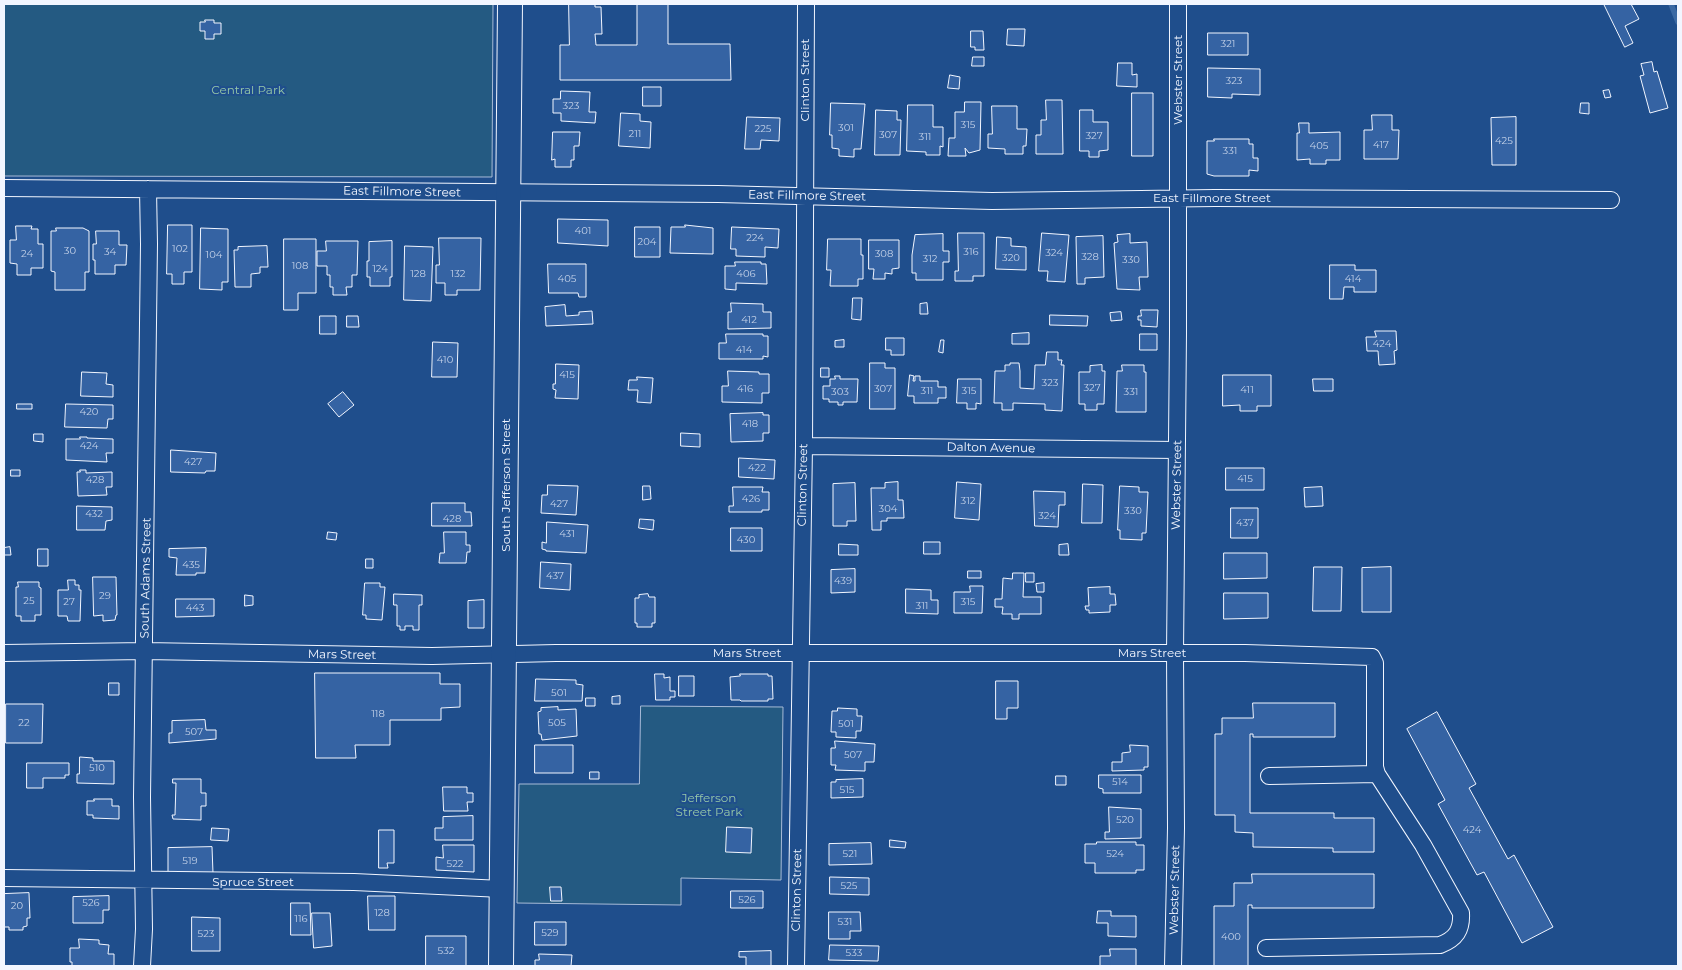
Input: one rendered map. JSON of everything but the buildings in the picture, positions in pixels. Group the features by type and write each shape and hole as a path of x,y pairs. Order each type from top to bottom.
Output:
{"street":[{"name":"South Jefferson Street","path":"501,966 510,4"},
{"name":"Clinton Street","path":"796,966 804,446 806,4"},
{"name":"Webster Street","path":"1173,966 1176,828 1178,4"},
{"name":"East Fillmore Street","path":"4,188 602,193 992,201 1177,198 1611,200"},
{"name":"South Adams Street","path":"142,966 148,190"},
{"name":"Dalton Avenue","path":"804,446 1177,450"},
{"name":"Mars Street","path":"4,653 145,651 432,656 801,653 1245,653 1372,657 1375,663 1375,767 1377,774"},
{"path":"1266,948 1440,945 1450,941 1458,933 1462,923 1461,912 1423,845 1377,774 1270,776"},
{"name":"Spruce Street","path":"4,878 354,882 502,889"}],"green space":[{"name":"Central Park","path":"4,4 493,4 492,177 4,176"},
{"name":"Jefferson Street Park","path":"641,706 783,707 781,880 681,878 681,905 517,903 519,784 639,784"}],"waterway":[{"path":"1671,4 1678,22"}]}
